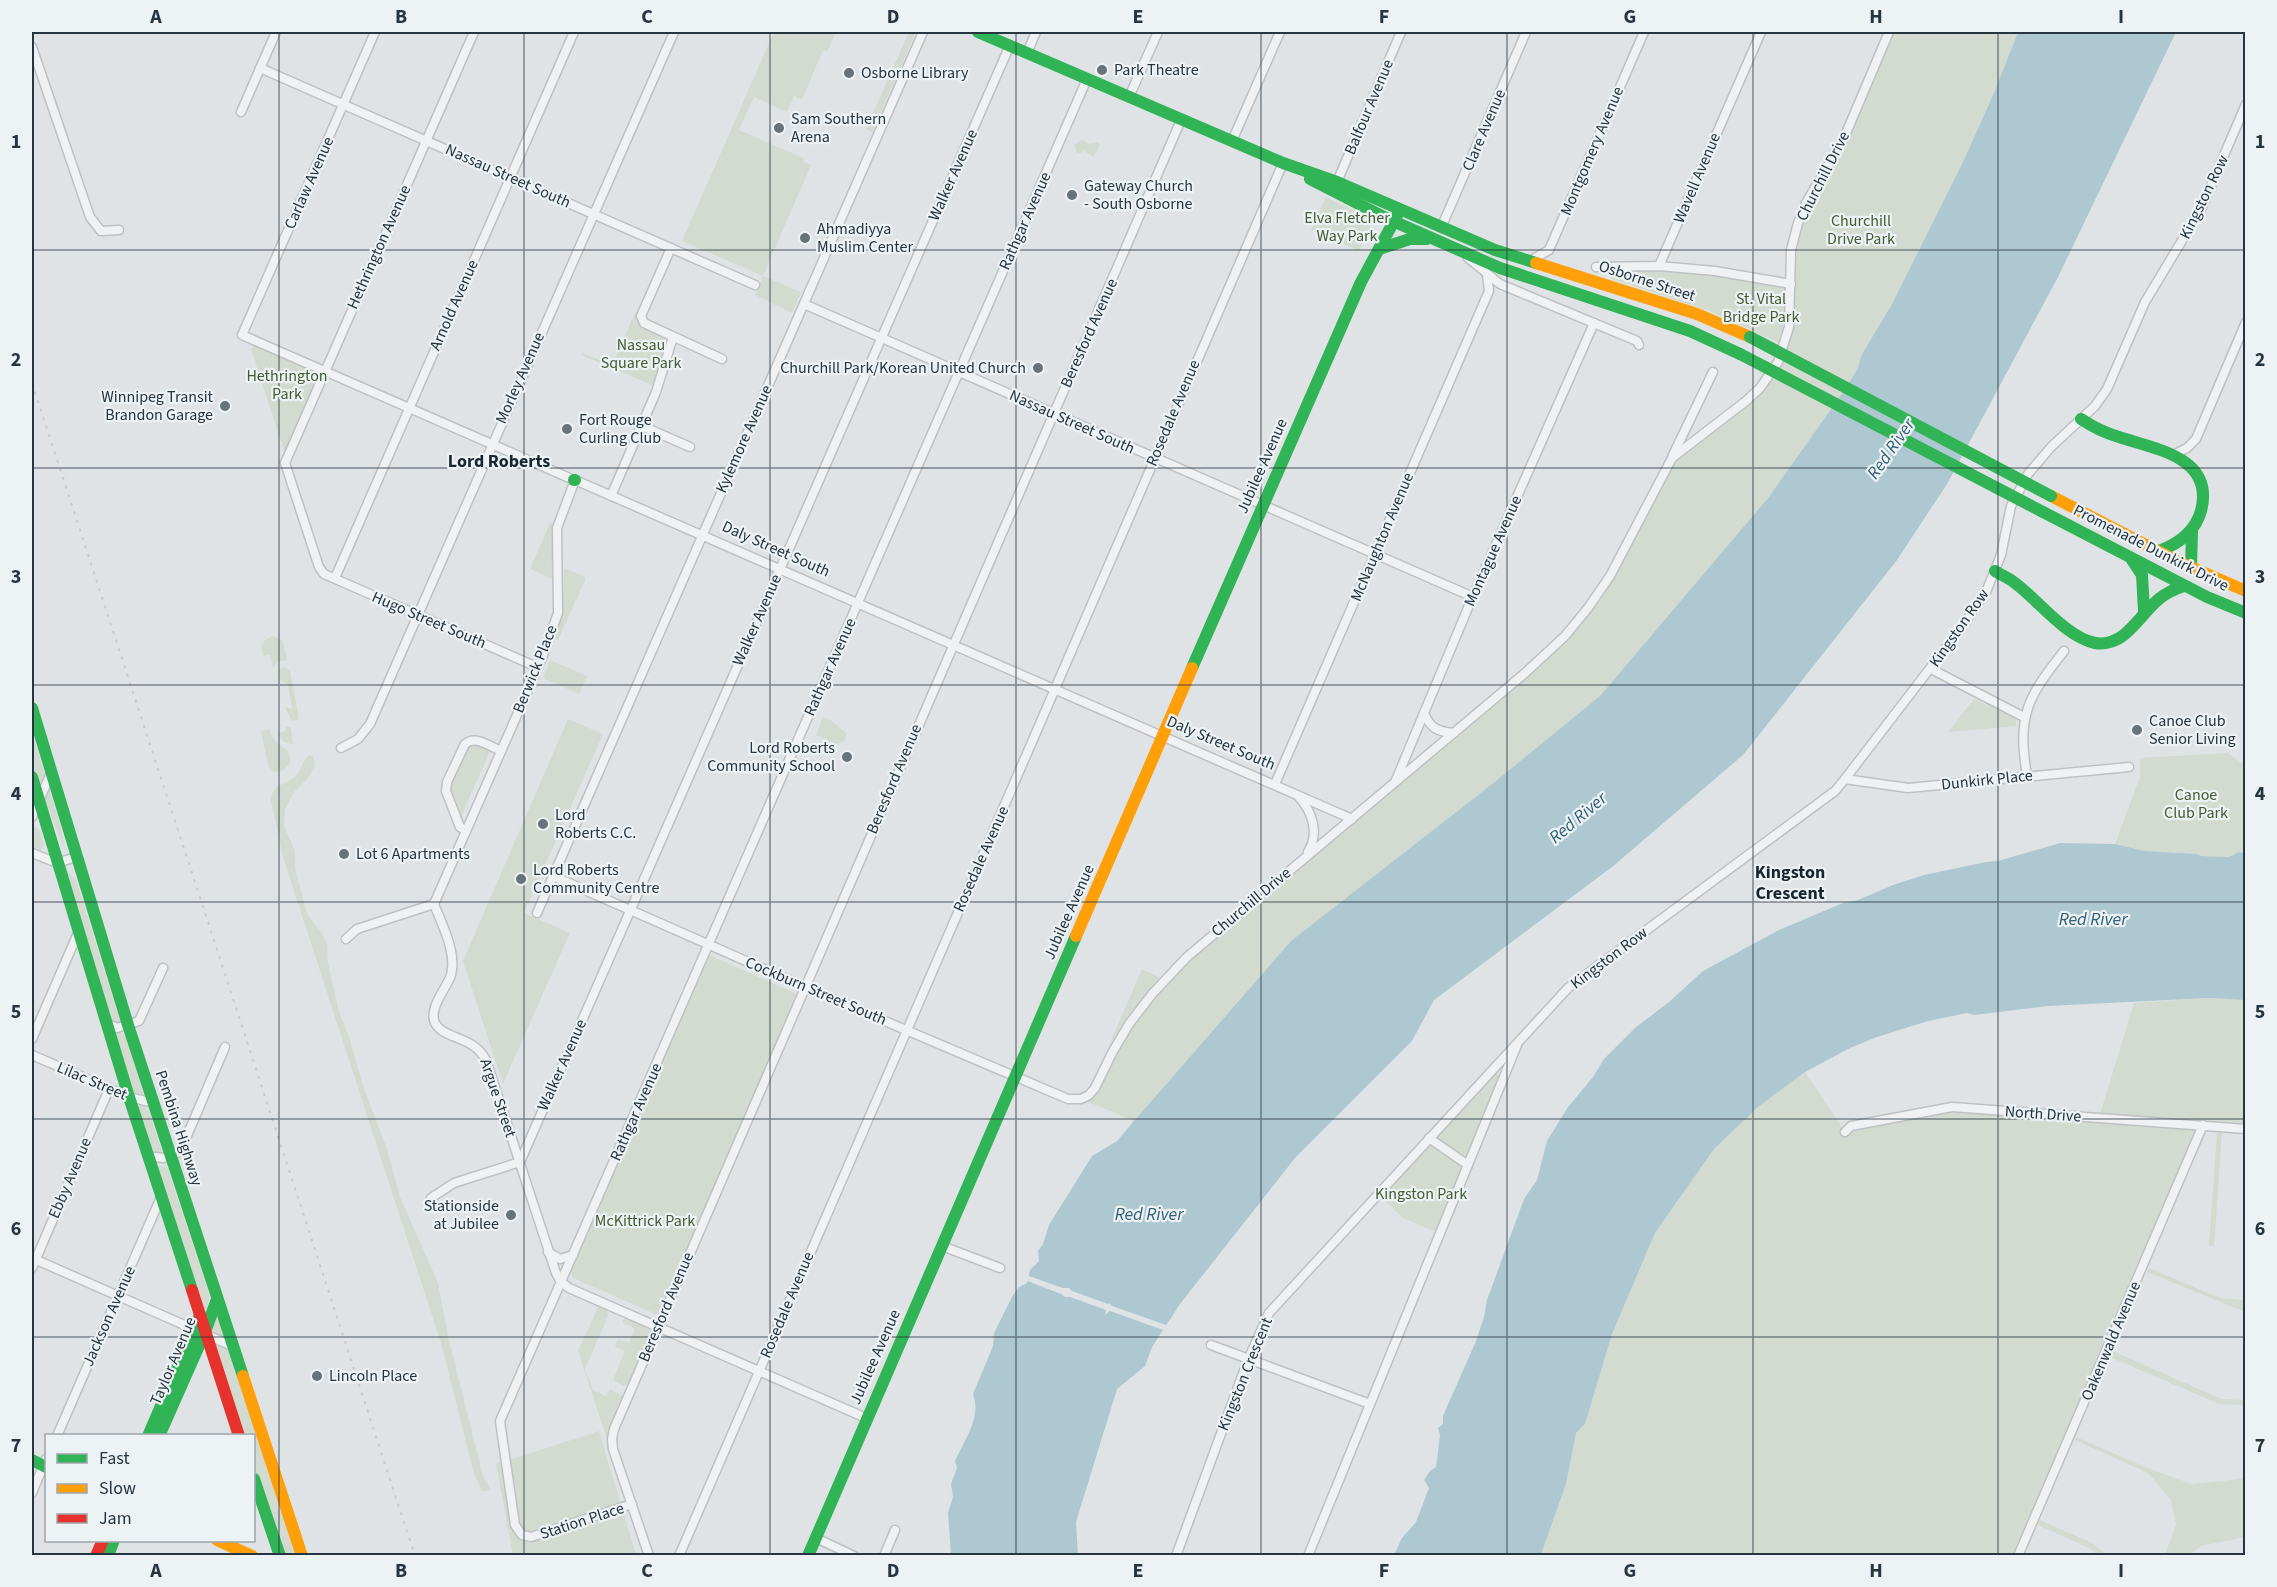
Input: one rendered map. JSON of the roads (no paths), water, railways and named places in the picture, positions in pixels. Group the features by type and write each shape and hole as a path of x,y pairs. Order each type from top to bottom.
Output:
{"main road":[{"name":"Osborne Street","path":"978,32 1181,120 1283,163 1336,182 1495,250 1696,315 1750,337 2051,496"},
{"name":"Osborne Street","path":"1283,163 1331,191 1390,220 1500,268 1690,331 1740,354 2043,512"},
{"name":"Jubilee Avenue","path":"1361,282 1379,249 1396,208"},
{"name":"Jubilee Avenue","path":"808,1556 1361,282 1374,245 1390,220"},
{"path":"1379,249 1410,239 1433,240"},
{"path":"2081,419 2098,430 2173,455 2186,462 2194,470 2203,490 2202,509 2192,530 2191,568"},
{"name":"Promenade Dunkirk Drive","path":"2051,496 2191,568 2246,591"},
{"name":"Promenade Dunkirk Drive","path":"2043,512 2184,586 2246,613"},
{"path":"2159,551 2172,547 2192,530"},
{"path":"2126,555 2142,575 2144,611"},
{"path":"1995,572 2015,583 2076,635 2091,642 2106,643 2118,640 2132,629 2144,611 2165,591 2184,586"},
{"name":"Pembina Highway","path":"32,708 128,1025 302,1556"},
{"path":"32,777 129,1097 200,1315 200,1330 238,1434"},
{"name":"Taylor Avenue","path":"149,1434 217,1299"},
{"name":"Taylor Avenue","path":"160,1434 200,1330"},
{"path":"255,1482 280,1556"},
{"path":"96,1556 102,1542"},
{"path":"221,1542 252,1556"}],"street":[{"path":"241,112 276,32"},
{"name":"Carlaw Avenue","path":"242,335 375,32"},
{"name":"Hethrington Avenue","path":"322,571 285,463 474,32"},
{"name":"Arnold Avenue","path":"335,578 573,32"},
{"name":"Morley Avenue","path":"341,748 358,739 370,724 491,444 674,32"},
{"name":"Kylemore Avenue","path":"537,913 923,32"},
{"path":"1027,53 1036,32"},
{"path":"1130,97 1158,32"},
{"path":"1232,141 1280,32"},
{"name":"Balfour Avenue","path":"1336,182 1401,32"},
{"name":"Clare Avenue","path":"1442,228 1526,32"},
{"name":"Montgomery Avenue","path":"1530,261 1550,250 1644,32"},
{"name":"Wavell Avenue","path":"1659,266 1761,32"},
{"name":"Churchill Drive","path":"1672,458 1746,401 1770,375 1778,362 1789,327 1791,250 1798,223 1806,203 1844,138 1889,32"},
{"name":"Walker Avenue","path":"520,1162 1010,45"},
{"path":"32,47 90,216 100,231 118,230"},
{"name":"Nassau Street South","path":"260,68 755,285"},
{"name":"Rathgar Avenue","path":"531,1537 522,1535 515,1525 500,1421 1087,79"},
{"name":"Kingston Row","path":"1520,1039 1575,982 1835,790 1931,669 1976,608 1995,572 2001,555 2011,506 2028,474 2107,389 2145,302 2201,209 2246,104"},
{"name":"Beresford Avenue","path":"632,1504 613,1449 614,1429 1181,120"},
{"name":"Rosedale Avenue","path":"679,1556 1283,163"},
{"path":"671,248 641,316 644,323 722,359"},
{"name":"Osborne Street","path":"1455,249 1500,284 1637,341 1640,345"},
{"path":"1596,267 1659,266 1791,284"},
{"path":"1487,274 1489,291 1500,284"},
{"name":"McNaughton Avenue","path":"1275,784 1489,291"},
{"name":"Nassau Street South","path":"804,304 1473,597"},
{"path":"2173,455 2187,448 2196,439 2246,322"},
{"name":"Montague Avenue","path":"1395,781 1594,323"},
{"name":"Daly Street South","path":"242,335 1352,819"},
{"path":"611,495 656,392 673,337"},
{"name":"Churchill Drive","path":"1081,1099 1095,1088 1129,1024 1169,976 1206,940 1545,656 1565,636 1588,608 1630,542 1713,372"},
{"path":"642,426 690,447"},
{"name":"Berwick Place","path":"434,903 537,667 558,613 557,528 575,480"},
{"name":"Hugo Street South","path":"322,571 537,667"},
{"path":"2027,776 2024,754 2024,717 2038,685 2064,651"},
{"path":"1931,669 2024,717"},
{"path":"1424,713 1434,728 1442,733 1454,733"},
{"path":"466,831 460,827 447,791 447,782 468,740 477,740 501,751"},
{"name":"Dunkirk Place","path":"1845,779 1908,788 2130,767"},
{"path":"32,817 52,772"},
{"path":"1296,794 1308,807 1313,822 1311,847 1304,858"},
{"path":"32,853 57,863 76,857"},
{"name":"Cockburn Street South","path":"553,876 1068,1099 1081,1099"},
{"path":"346,939 357,929 434,903"},
{"name":"Argue Street","path":"434,903 453,957 451,975 435,1008 436,1025 475,1045 486,1060 548,1252 561,1282"},
{"path":"32,1039 78,933"},
{"path":"106,1023 117,1028 138,1021 163,968"},
{"path":"1308,1556 1520,1039"},
{"name":"Kingston Crescent","path":"1176,1556 1248,1359 1269,1313 1520,1039"},
{"path":"148,1156 163,1158 180,1152 225,1047"},
{"name":"Lilac Street","path":"32,1055 129,1097 154,1103"},
{"name":"Ebby Avenue","path":"33,1262 110,1089"},
{"name":"North Drive","path":"1845,1132 1851,1126 1952,1107 2246,1129"},
{"name":"Oakenwald Avenue","path":"2018,1556 2203,1125"},
{"path":"1429,1138 1468,1166"},
{"path":"431,1198 454,1183 520,1162"},
{"name":"Jackson Avenue","path":"58,1434 161,1196"},
{"path":"942,1246 1000,1268"},
{"path":"548,1252 560,1259 573,1254"},
{"path":"33,1262 118,1294 232,1346"},
{"path":"561,1282 569,1288 866,1418"},
{"path":"1211,1345 1370,1404"},
{"path":"32,1493 45,1466"},
{"path":"632,1504 649,1556"},
{"name":"Station Place","path":"531,1537 632,1504"},
{"path":"884,1556 895,1530"},
{"path":"816,1538 854,1556"}],"water":[{"name":"Red River","path":"2018,32 2176,32 2058,277 1947,484 1897,560 1743,755 1612,867 1434,1000 1412,1041 1295,1158 1180,1304 1152,1347 1145,1366 1117,1389 1076,1522 1078,1555 951,1555 948,1513 953,1497 951,1484 957,1468 955,1461 974,1420 973,1394 993,1346 994,1333 1012,1297 1019,1287 1027,1283 1030,1270 1039,1261 1038,1251 1043,1244 1049,1225 1092,1156 1117,1141 1291,941 1492,784 1600,696 1768,498 1857,370 1862,354 1892,304 1963,162"},
{"name":"Red River","path":"2060,843 2115,844 2145,851 2201,856 2229,857 2238,852 2245,853 2245,1000 2209,998 2048,1006 1974,1015 1967,1013 1928,1021 1877,1037 1850,1048 1805,1072 1758,1107 1714,1149 1655,1233 1612,1334 1585,1424 1576,1433 1566,1484 1541,1555 1394,1555 1402,1538 1416,1522 1429,1488 1424,1480 1436,1467 1440,1435 1438,1428 1443,1424 1443,1416 1476,1341 1487,1300 1524,1199 1537,1180 1547,1141 1568,1107 1593,1077 1604,1059 1635,1028 1669,1002 1703,971 1779,930 1843,903 1858,900 1924,875 1998,861"}],"railway":[{"path":"32,383 415,1556"}],"place":[{"name":"Park Theatre","path":"1102,70"},
{"name":"Osborne Library","path":"849,73"},
{"name":"Sam Southern Arena","path":"779,128"},
{"name":"Gateway Church - South Osborne","path":"1072,195"},
{"name":"Ahmadiyya Muslim Center","path":"805,238"},
{"name":"Churchill Park/Korean United Church","path":"1038,368"},
{"name":"Winnipeg Transit Brandon Garage","path":"225,406"},
{"name":"Fort Rouge Curling Club","path":"567,429"},
{"name":"Canoe Club Senior Living","path":"2137,730"},
{"name":"Lord Roberts Community School","path":"847,757"},
{"name":"Lord Roberts C.C.","path":"543,824"},
{"name":"Lot 6 Apartments","path":"344,854"},
{"name":"Lord Roberts Community Centre","path":"521,879"},
{"name":"Stationside at Jubilee","path":"511,1215"},
{"name":"Lincoln Place","path":"317,1376"}],"district":[{"name":"Lord Roberts","path":"499,461"},
{"name":"Kingston Crescent","path":"1790,882"}],"park label":[{"name":"Elva Fletcher Way Park","path":"1347,227"},
{"name":"Churchill Drive Park","path":"1861,230"},
{"name":"St. Vital Bridge Park","path":"1761,308"},
{"name":"Nassau Square Park","path":"641,354"},
{"name":"Hethrington Park","path":"287,385"},
{"name":"Canoe Club Park","path":"2196,804"},
{"name":"Kingston Park","path":"1421,1194"},
{"name":"McKittrick Park","path":"645,1221"}]}
